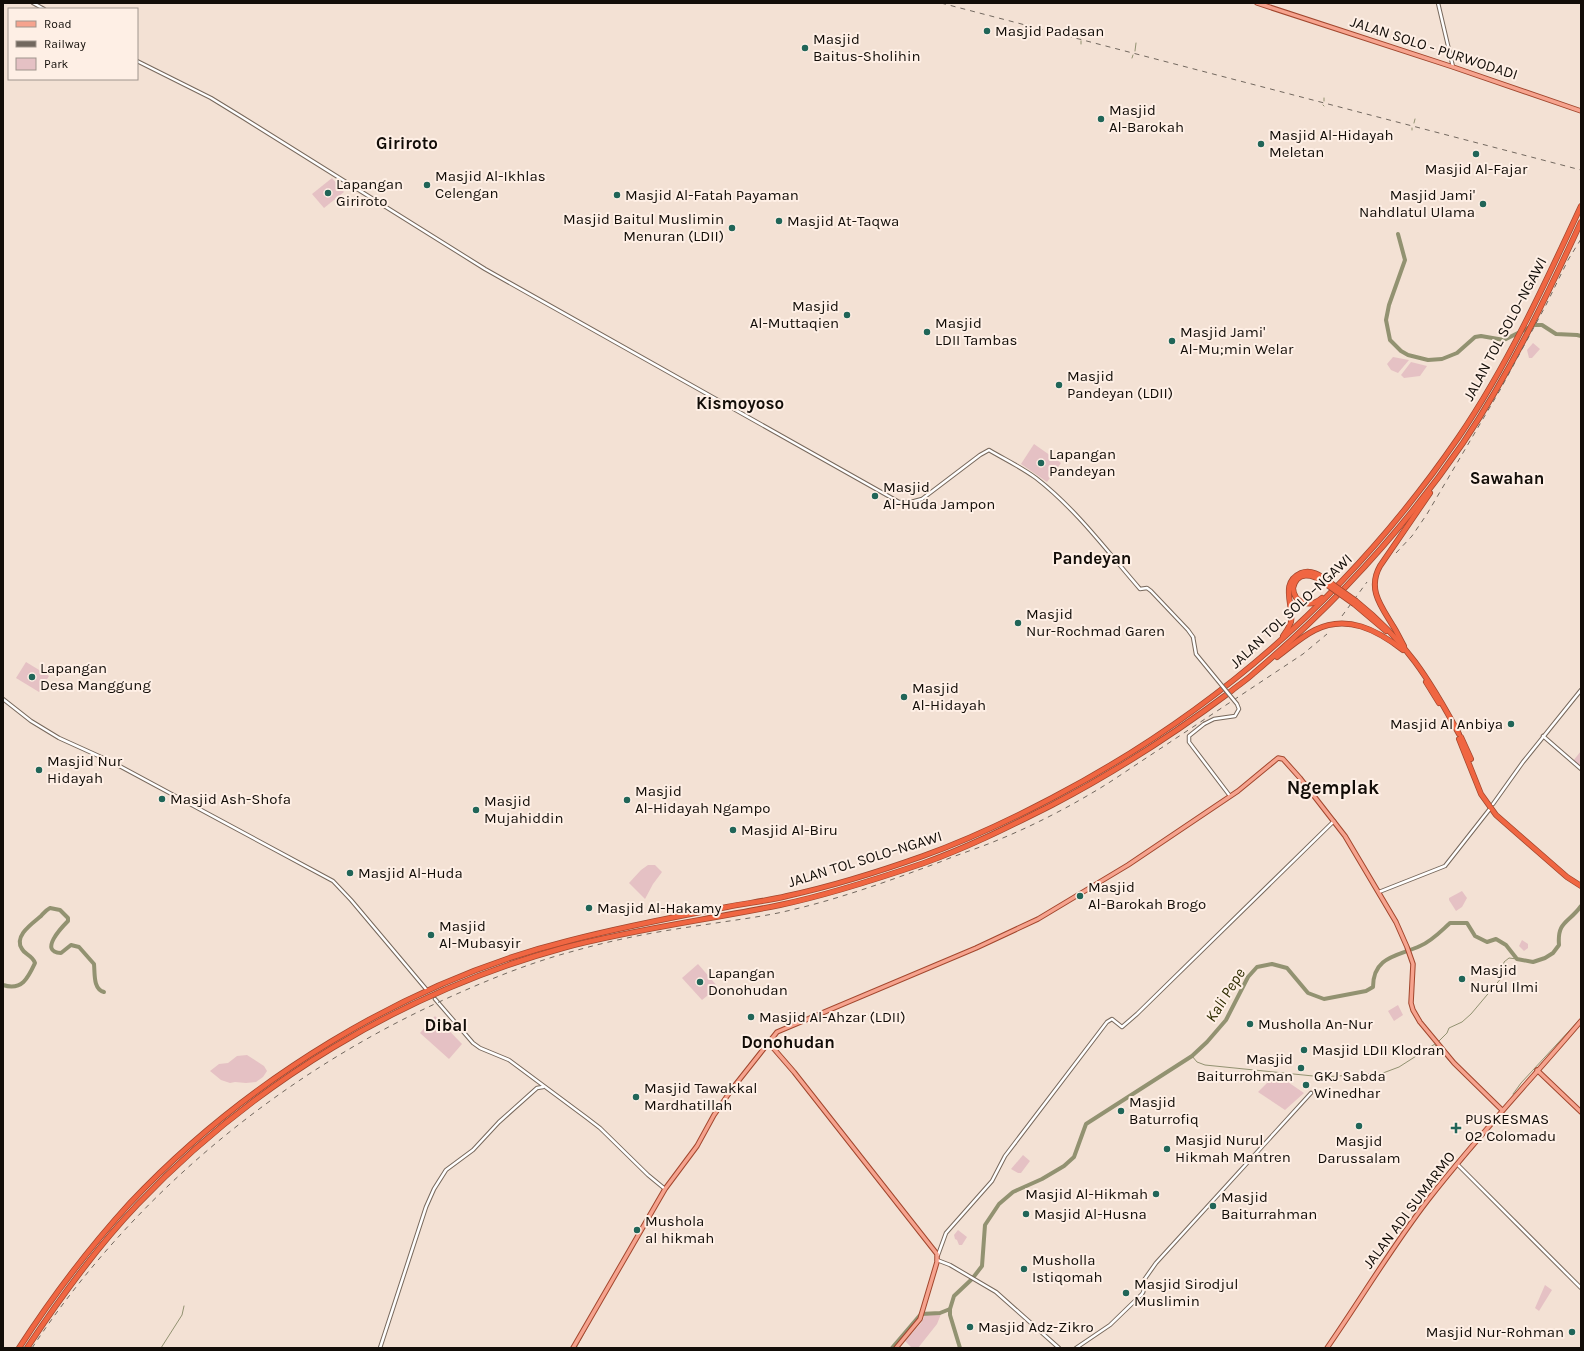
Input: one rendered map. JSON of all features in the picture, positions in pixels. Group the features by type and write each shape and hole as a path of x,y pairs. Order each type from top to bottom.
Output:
{"highway":[{"name":"JALAN TOL SOLO–NGAWI","path":"19,1348 69,1277 129,1204 179,1156 218,1122 256,1092 298,1063 365,1022 432,989 475,971 563,942 644,923 810,891 891,867 1001,824 1103,769 1175,725 1234,680 1296,626 1363,559 1405,509 1458,438 1511,351 1581,206"},
{"name":"JALAN TOL SOLO–NGAWI","path":"27,1348 86,1264 134,1209 194,1150 260,1096 301,1068 362,1031 435,994 507,966 563,948 606,937 813,898 900,871 1000,832 1121,767 1184,726 1250,677 1296,636 1348,585 1397,531 1441,474 1482,413 1518,352 1581,222"},
{"path":"1403,648 1395,628 1378,601 1374,590 1375,579 1380,566 1433,489 1441,474"},
{"path":"1325,582 1312,576 1302,576 1294,584 1293,591 1297,599 1304,604 1316,602 1363,559"},
{"path":"1234,680 1287,630 1291,618 1289,589 1293,579 1307,572 1317,574 1325,582 1355,603 1403,648 1459,737 1481,794 1496,815 1567,877 1580,884"},
{"path":"1250,677 1308,634 1319,628 1334,624 1350,624 1367,627 1403,648"}],"main road":[{"name":"JALAN SOLO - PURWODADI","path":"1257,3 1453,67 1581,111"},
{"path":"573,1348 664,1189 697,1146 714,1115 732,1089 777,1032 976,948 1038,919 1128,865 1230,796 1248,783 1267,765 1280,757 1305,784 1345,836 1396,922 1410,954 1413,966 1411,1002 1413,1010 1422,1025 1436,1043 1502,1110"},
{"name":"JALAN ADI SUMARMO","path":"1327,1348 1400,1238 1457,1164 1502,1110 1581,1021"},
{"path":"768,1042 794,1072 916,1225 938,1258 923,1313 918,1323 896,1348"},
{"path":"1537,1070 1581,1112"}],"street":[{"path":"33,3 42,8"},
{"path":"1438,3 1453,67"},
{"path":"138,62 236,113 491,273 894,499 904,503 923,498 982,453 989,450 1036,478 1064,502 1104,545 1140,588 1147,588 1151,591 1188,630 1192,637 1196,654 1237,704 1239,709 1235,716 1214,718 1189,736 1189,742 1230,796"},
{"path":"1494,804 1523,762 1581,690"},
{"path":"3,699 31,721 58,738 112,762 336,883 426,989"},
{"path":"1543,736 1581,769"},
{"path":"1379,892 1445,866 1489,810"},
{"path":"1059,1348 996,1292 938,1258 946,1233 994,1178 1005,1156 1107,1022 1112,1019 1122,1027 1334,821"},
{"path":"435,999 473,1043 480,1048 509,1060 543,1087 586,1117 600,1128 664,1189"},
{"path":"537,1082 537,1088"},
{"path":"380,1348 426,1207 434,1189 446,1170 473,1150 499,1122 537,1088 543,1087"},
{"path":"1076,1348 1110,1324 1142,1294 1144,1291 1143,1283 1156,1263 1312,1093"},
{"path":"1457,1164 1581,1288"}],"green space":[{"name":"Lapangan Giriroto","path":"332,178 344,192 324,208 312,194"},
{"path":"1533,343 1540,349 1532,358 1529,358 1527,350"},
{"path":"1393,357 1409,360 1398,373 1391,370 1387,364"},
{"path":"1411,362 1427,366 1420,376 1404,378 1401,375"},
{"name":"Lapangan Pandeyan","path":"1034,444 1061,463 1047,482 1021,464"},
{"name":"Lapangan Desa Manggung","path":"26,662 49,676 39,692 16,678"},
{"path":"1581,751 1581,767 1573,761"},
{"path":"648,865 655,865 662,872 653,884 645,899 629,883"},
{"path":"1462,891 1467,898 1462,907 1456,911 1449,898"},
{"path":"1522,940 1528,944 1528,948 1524,951 1519,946"},
{"name":"Lapangan Donohudan","path":"698,964 718,987 702,1000 682,978"},
{"path":"1398,1005 1403,1015 1394,1021 1388,1011"},
{"path":"435,1016 462,1044 449,1059 420,1033"},
{"path":"247,1055 264,1066 267,1071 263,1077 256,1082 230,1083 221,1080 210,1071 219,1064 228,1063 237,1056"},
{"path":"1275,1075 1279,1076 1304,1093 1285,1110 1258,1092"},
{"path":"1023,1155 1030,1161 1021,1173 1018,1173 1011,1169"},
{"path":"958,1230 967,1237 962,1245 959,1245 955,1239 954,1235"},
{"path":"1545,1285 1552,1290 1539,1311 1535,1308"},
{"path":"941,1314 937,1324 918,1348 912,1348 905,1341 921,1323 925,1315"}],"waterway":[{"path":"1135,51 1136,43"},
{"path":"1414,123 1415,119"},
{"path":"1398,234 1405,260 1389,305 1386,320 1390,340 1401,351 1408,355 1428,360 1442,359 1457,353 1475,337 1481,336 1504,340 1534,325 1542,325 1556,334 1581,336"},
{"name":"Kali Pepe","path":"960,1348 950,1315 950,1309 954,1296 972,1279 982,1266 985,1225 999,1204 1013,1192 1042,1179 1064,1166 1074,1157 1086,1124 1192,1056 1207,1042 1226,1020 1248,977 1257,967 1272,964 1287,968 1308,993 1324,999 1366,991 1373,987 1374,977 1377,969 1382,963 1395,955 1424,944 1436,936 1450,923 1467,923 1475,936 1487,942 1496,939 1506,945 1517,959 1533,962 1545,958 1553,953 1559,945 1559,937 1562,927 1581,906"},
{"path":"3,985 20,985 30,974 35,963 32,958 22,949 20,939 25,930 50,908 60,910 68,918 68,921 57,933 54,939 52,944 54,952 61,953 71,945 79,947 94,964 96,984 98,988 104,992"},
{"path":"1438,1042 1447,1033 1449,1028 1462,1022 1471,1014 1503,976 1504,962 1509,958 1517,959"},
{"path":"1513,1094 1521,1083 1581,1018"},
{"path":"1192,1056 1197,1062 1205,1065 1323,1077 1383,1073 1399,1067 1435,1044"},
{"path":"1435,1045 1454,1066 1479,1089"},
{"path":"161,1348 182,1315 184,1306"},
{"path":"892,1348 921,1314 940,1313 950,1309"},
{"path":"576,1348 589,1324"}],"railway":[{"path":"941,3 1581,170"},
{"path":"1396,553 1412,536 1427,514 1500,390 1546,305 1568,260 1581,239"},
{"path":"1342,616 1367,582"},
{"path":"32,1348 72,1292 117,1239 165,1189 216,1143 271,1100 328,1062 388,1027 480,984 511,971 558,955 638,936 778,913 799,908 880,884 998,840 1056,813 1110,782 1303,654 1327,634"}],"place":[{"name":"Masjid Padasan","path":"987,31"},
{"name":"Masjid Baitus-Sholihin","path":"805,48"},
{"name":"Masjid Al-Barokah","path":"1101,119"},
{"name":"Masjid Al-Hidayah Meletan","path":"1261,144"},
{"name":"Masjid Al-Fajar","path":"1476,154"},
{"name":"Masjid Al-Ikhlas Celengan","path":"427,185"},
{"name":"Lapangan Giriroto","path":"328,193"},
{"name":"Masjid Al-Fatah Payaman","path":"617,195"},
{"name":"Masjid Jami' Nahdlatul Ulama","path":"1483,204"},
{"name":"Masjid At-Taqwa","path":"779,221"},
{"name":"Masjid Baitul Muslimin Menuran (LDII)","path":"732,228"},
{"name":"Masjid Al-Muttaqien","path":"847,315"},
{"name":"Masjid LDII Tambas","path":"927,332"},
{"name":"Masjid Jami' Al-Mu;min Welar","path":"1172,341"},
{"name":"Masjid Pandeyan (LDII)","path":"1059,385"},
{"name":"Lapangan Pandeyan","path":"1041,463"},
{"name":"Masjid Al-Huda Jampon","path":"875,496"},
{"name":"Masjid Nur-Rochmad Garen","path":"1018,623"},
{"name":"Lapangan Desa Manggung","path":"32,677"},
{"name":"Masjid Al-Hidayah","path":"904,697"},
{"name":"Masjid Al Anbiya","path":"1511,724"},
{"name":"Masjid Nur Hidayah","path":"39,770"},
{"name":"Masjid Ash-Shofa","path":"162,799"},
{"name":"Masjid Al-Hidayah Ngampo","path":"627,800"},
{"name":"Masjid Mujahiddin","path":"476,810"},
{"name":"Masjid Al-Biru","path":"733,830"},
{"name":"Masjid Al-Huda","path":"350,873"},
{"name":"Masjid Al-Barokah Brogo","path":"1080,896"},
{"name":"Masjid Al-Hakamy","path":"589,908"},
{"name":"Masjid Al-Mubasyir","path":"431,935"},
{"name":"Masjid Nurul Ilmi","path":"1462,979"},
{"name":"Lapangan Donohudan","path":"700,982"},
{"name":"Masjid Al-Ahzar (LDII)","path":"751,1017"},
{"name":"Musholla An-Nur","path":"1250,1024"},
{"name":"Masjid LDII Klodran","path":"1304,1050"},
{"name":"Masjid Baiturrohman","path":"1301,1068"},
{"name":"GKJ Sabda Winedhar","path":"1306,1085"},
{"name":"Masjid Tawakkal Mardhatillah","path":"636,1097"},
{"name":"Masjid Baturrofiq","path":"1121,1111"},
{"name":"Masjid Darussalam","path":"1359,1126"},
{"name":"PUSKESMAS 02 Colomadu","path":"1456,1128"},
{"name":"Masjid Nurul Hikmah Mantren","path":"1167,1149"},
{"name":"Masjid Al-Hikmah","path":"1156,1194"},
{"name":"Masjid Baiturrahman","path":"1213,1206"},
{"name":"Masjid Al-Husna","path":"1026,1214"},
{"name":"Mushola al hikmah","path":"637,1230"},
{"name":"Musholla Istiqomah","path":"1024,1269"},
{"name":"Masjid Sirodjul Muslimin","path":"1126,1293"},
{"name":"Masjid Adz-Zikro","path":"970,1327"},
{"name":"Masjid Nur-Rohman","path":"1572,1332"}],"district":[{"name":"Giriroto","path":"407,143"},
{"name":"Kismoyoso","path":"740,403"},
{"name":"Sawahan","path":"1507,478"},
{"name":"Pandeyan","path":"1092,558"},
{"name":"Ngemplak","path":"1333,788"},
{"name":"Dibal","path":"446,1025"},
{"name":"Donohudan","path":"788,1042"}]}
